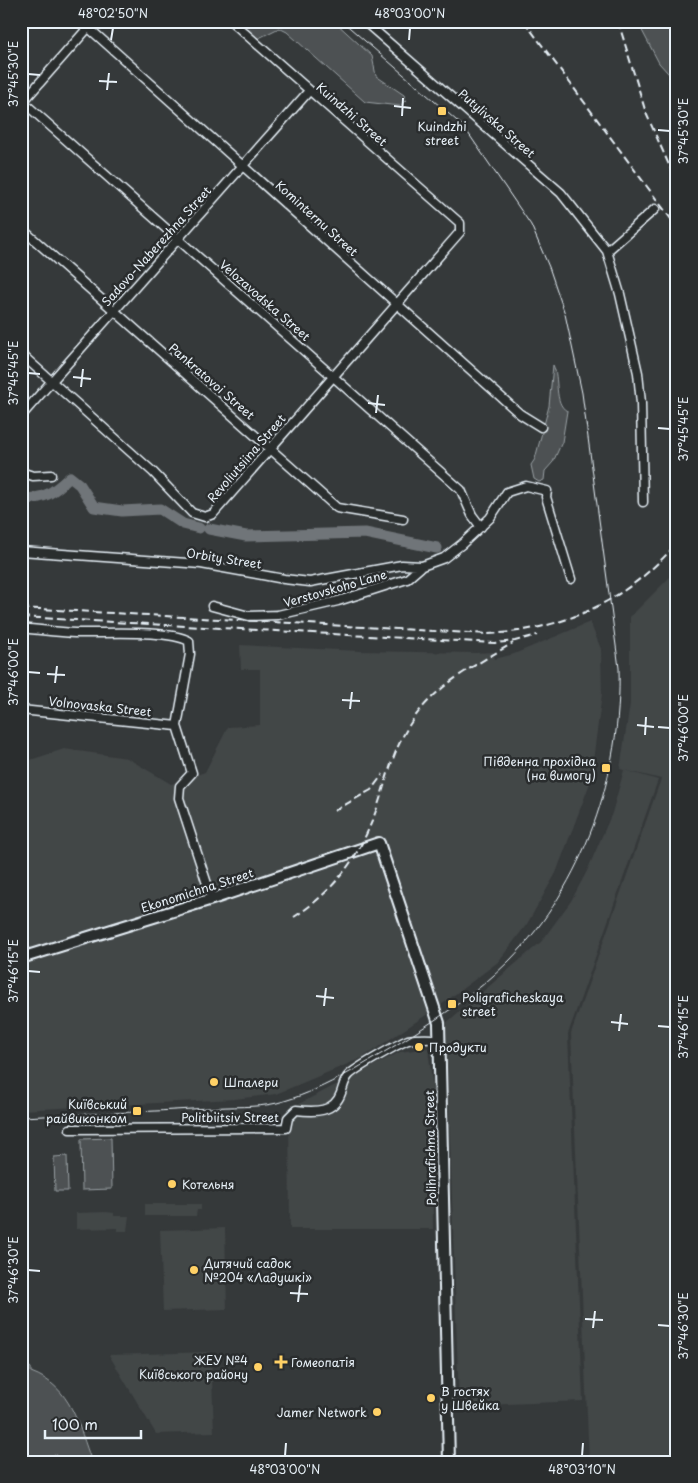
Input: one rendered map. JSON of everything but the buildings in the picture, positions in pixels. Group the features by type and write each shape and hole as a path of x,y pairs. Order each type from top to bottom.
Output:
{"street":[{"name":"Kominternu Street","path":"81,21 520,414 542,427"},
{"path":"22,102 94,21"},
{"name":"Kuindzhi Street","path":"231,21 460,224"},
{"name":"Putylivska Street","path":"364,21 561,193 607,251 624,311 638,373 641,403 643,502"},
{"name":"Sadovo-Naberezhna Street","path":"21,416 309,92"},
{"name":"Velozavodska Street","path":"22,102 179,238 461,490 472,515 481,527"},
{"path":"607,251 655,209"},
{"name":"Revoliutsiina Street","path":"21,354 153,472 192,512 200,516 213,514 460,232 460,224"},
{"name":"Pankratovoi Street","path":"21,228 271,447 337,508 403,519"},
{"path":"21,472 33,476 51,475"},
{"name":"Verstovskoho Lane","path":"212,606 249,616 278,615 338,601 407,579 422,566 444,558 481,527 490,518 507,492 526,486 547,491 546,497 571,579"},
{"name":"Orbity Street","path":"21,551 201,564 284,580 310,582 402,565 422,566"},
{"path":"21,628 76,633 123,632 181,638 189,641 190,654 177,726 192,773 180,786 179,798 212,899"},
{"name":"Volnovaska Street","path":"21,710 177,726"},
{"name":"Ekonomichna Street","path":"21,958 212,899 379,843"},
{"name":"Polihrafichna Street","path":"379,843 436,1014 439,1039 449,1462"},
{"name":"Politbiitsiv Street","path":"70,1129 286,1128 288,1118 296,1110 329,1109 334,1106 348,1076 376,1058 406,1041 439,1039"}],"shaded area":[{"path":"237,21 334,21 372,56 376,76 404,95 406,100 400,106 365,102 287,32 279,28 255,40"},
{"path":"637,21 677,21 677,83 659,63"},
{"path":"553,365 558,396 567,411 562,442 553,462 545,471 544,480 539,482 534,479 531,465 535,459 549,406"},
{"path":"677,570 677,1462 589,1462 571,1033 661,779 620,769 630,704 630,617"},
{"path":"590,622 601,649 602,694 590,783 556,873 527,924 498,962 441,1005 362,1058 276,1094 235,1099 21,1110 21,763 64,749 127,758 171,784 205,772 228,727 260,725 260,669 241,669 240,645 360,651 493,652 495,659 514,654"},
{"path":"624,770 658,780 568,1034 583,1401 459,1406 446,1023 541,942 571,901 587,871 612,813"},
{"path":"428,1048 434,1098 431,1099 433,1229 290,1229 289,1109 400,1052"},
{"path":"111,1138 112,1189 82,1190 81,1139"},
{"path":"67,1156 68,1191 55,1191 54,1157"},
{"path":"145,1204 201,1204 201,1210 197,1210 196,1216 145,1216"},
{"path":"76,1213 114,1213 114,1216 129,1216 127,1231 118,1231 118,1228 76,1229"},
{"name":"Дитячий садок №204 «Ладушкі»","path":"225,1228 227,1309 163,1311 160,1230"},
{"path":"211,1352 214,1432 156,1434 109,1355"},
{"path":"26,1364 31,1368 31,1372 56,1387 65,1397 77,1421 92,1462 57,1462 57,1455 21,1456 21,1366"}],"waterway":[{"path":"21,499 36,498 48,494 70,477 80,485 94,507 122,511 160,509 183,524 199,528"},
{"path":"209,529 246,536 365,533 437,548"}],"tram line":[{"path":"21,1117 269,1105 324,1086 353,1070 411,1036 455,1006 483,985 509,961 535,931 558,898 578,863 605,787 614,747 618,708 619,668 582,393 565,314 549,267 531,225 464,127 342,21"}],"railway":[{"path":"524,21 677,227"},
{"path":"618,21 646,113 677,183"},
{"path":"21,608 488,634 543,626 568,619 592,609 637,581 677,543"},
{"path":"21,617 495,643 515,641 537,635"},
{"path":"294,917 309,907 334,883 354,856 363,841 377,808 399,744 420,710 456,677 513,643"},
{"path":"334,811 371,790 383,774"}],"place":[{"name":"Kuindzhi street","path":"442,111"},
{"name":"Південна прохідна (на вимогу)","path":"606,768"},
{"name":"Poligraficheskaya street","path":"452,1004"},
{"name":"Продукти","path":"419,1047"},
{"name":"Шпалери","path":"214,1082"},
{"name":"Київський райвиконком","path":"137,1111"},
{"name":"Котельня","path":"172,1184"},
{"name":"Дитячий садок №204 «Ладушкі»","path":"194,1270"},
{"name":"Гомеопатія","path":"281,1362"},
{"name":"ЖЕУ №4 Київського району","path":"258,1367"},
{"name":"В гостях у Швейка","path":"431,1398"},
{"name":"Jamer Network","path":"377,1412"}]}
